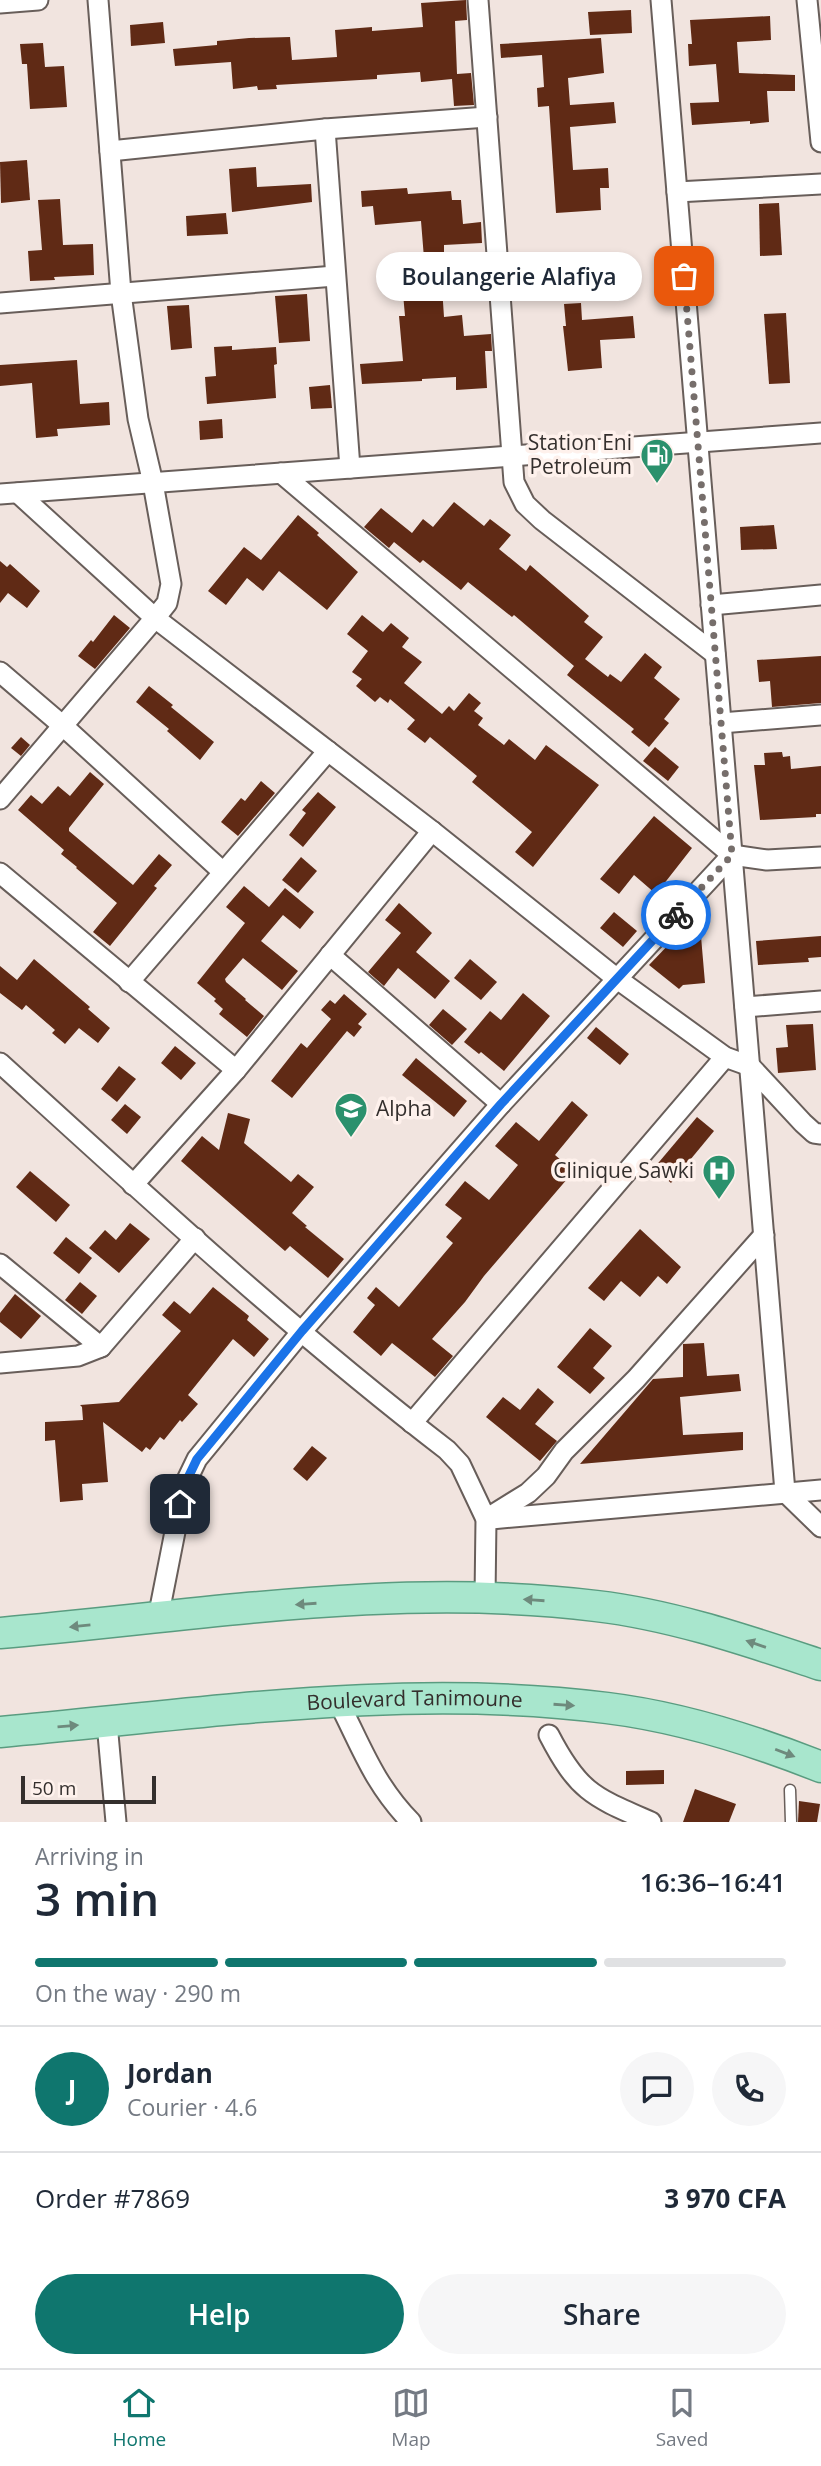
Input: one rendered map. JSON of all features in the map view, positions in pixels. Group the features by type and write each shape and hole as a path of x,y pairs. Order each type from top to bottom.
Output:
{"main road":[{"path":"0,1633 277,1606 394,1598 485,1587 553,1601 611,1608 732,1636 821,1665"},
{"name":"Boulevard Tanimoune","path":"0,1732 339,1703 464,1698 607,1708 692,1725 762,1744 821,1767"}],"street":[{"path":"0,3 38,0"},
{"path":"0,799 167,603 171,584 153,483 138,419 121,293 98,0"},
{"path":"478,0 514,482 525,504 542,520 715,654"},
{"path":"661,0 785,1492 821,1527"},
{"path":"807,0 818,73 821,142"},
{"path":"110,151 325,129 487,117"},
{"path":"325,129 350,468"},
{"path":"677,192 821,184"},
{"path":"0,303 335,276"},
{"path":"9,493 821,433"},
{"path":"281,473 732,855 767,860 821,857"},
{"path":"9,493 155,618 432,831 616,978 725,1057 750,1066 803,1123 814,1133 821,1134"},
{"path":"711,605 821,595"},
{"path":"0,672 223,872"},
{"path":"721,723 821,715"},
{"path":"130,982 328,751"},
{"path":"133,1185 236,1070 432,831"},
{"path":"158,1618 184,1486 197,1459 302,1331 501,1104 732,855"},
{"path":"0,873 236,1070"},
{"path":"330,955 501,1104"},
{"path":"745,1007 821,1001"},
{"path":"412,1423 725,1057"},
{"path":"0,1063 133,1185 302,1331 447,1450 460,1464 486,1519 485,1587"},
{"path":"486,1519 528,1493 546,1476 564,1451 636,1379 764,1235"},
{"path":"0,1363 66,1357 101,1347 195,1238"},
{"path":"0,1264 101,1347"},
{"path":"486,1519 821,1490"},
{"path":"339,1703 370,1769 392,1802 411,1822"},
{"path":"107,1723 116,1822"},
{"path":"549,1735 564,1764 580,1785 603,1801 651,1822"}],"lane":[{"path":"790,1790 791,1822"}],"building":[{"path":"466,0 467,20 455,21 457,74 471,73 474,105 454,106 452,79 421,82 420,72 377,75 377,79 276,85 277,89 258,90 257,86 233,89 231,62 175,66 173,49 217,45 217,41 249,38 290,37 292,60 337,57 335,30 372,27 372,31 423,27 421,3"},
{"path":"631,10 632,33 590,35 588,12"},
{"path":"770,16 771,40 737,42 739,73 795,75 795,91 767,91 769,122 692,125 690,103 719,102 716,64 689,66 688,44 692,44 690,20"},
{"path":"163,22 165,43 131,46 130,25"},
{"path":"601,38 604,73 568,78 570,105 614,102 616,123 570,127 573,170 608,168 609,188 600,188 601,210 556,213 549,106 538,107 537,88 544,87 542,55 501,58 500,44"},
{"path":"43,43 45,67 64,66 67,107 30,109 27,64 22,64 20,44"},
{"path":"27,160 30,200 1,203 0,162"},
{"path":"256,167 257,187 311,184 312,202 232,212 229,169"},
{"path":"407,188 408,194 451,191 452,200 461,200 463,224 481,222 482,243 444,245 444,257 424,258 421,221 375,225 373,206 362,207 361,191"},
{"path":"60,199 63,245 93,244 94,275 30,281 28,251 42,250 38,200"},
{"path":"779,203 782,255 760,256 759,204"},
{"path":"226,213 228,234 187,236 186,216"},
{"path":"420,270 421,289 442,287 444,317 462,315 464,336 491,334 492,351 485,351 487,388 456,390 456,377 362,384 360,364 403,361 399,316 405,316 401,271"},
{"path":"307,294 310,341 279,343 275,296"},
{"path":"581,303 582,320 633,316 635,338 600,340 602,368 568,371 563,326 566,326 564,304"},
{"path":"189,305 192,348 171,350 167,306"},
{"path":"786,313 790,383 769,384 764,314"},
{"path":"232,346 232,350 276,347 276,398 207,404 205,377 216,376 214,347"},
{"path":"77,360 80,404 109,402 110,425 57,429 58,436 36,438 32,383 0,386 0,365"},
{"path":"330,385 332,408 311,409 309,387"},
{"path":"222,419 223,438 200,440 199,421"},
{"path":"454,502 484,526 490,519 511,535 499,549 526,571 530,565 589,616 584,622 603,637 585,659 608,677 610,674 621,682 645,653 662,667 654,678 680,699 664,719 669,723 649,747 631,732 634,729 567,675 574,666 514,615 512,617 468,582 461,590 423,560 420,563 394,542 389,548 364,527 381,508 412,533 423,519 433,527"},
{"path":"298,515 358,572 327,610 279,571 263,591 247,578 226,605 208,591 244,547 261,560"},
{"path":"774,525 777,549 741,550 740,527"},
{"path":"0,561 7,567 10,564 40,591 27,608 8,593 0,603"},
{"path":"114,615 130,628 95,669 78,656"},
{"path":"362,615 383,632 391,623 409,638 402,647 422,662 404,683 442,714 449,706 454,711 469,693 481,703 474,711 483,718 478,725 504,745 509,739 535,760 546,745 599,785 533,867 515,852 532,832 472,782 477,776 430,737 425,743 407,729 415,720 390,699 388,703 380,697 375,702 356,686 362,679 352,672 368,651 347,634"},
{"path":"821,656 821,703 772,707 770,681 759,682 757,660"},
{"path":"149,686 214,742 200,760 167,731 169,729 136,702"},
{"path":"21,737 30,745 21,756 11,748"},
{"path":"655,747 679,767 668,781 643,761"},
{"path":"782,752 783,757 790,756 791,769 821,766 821,814 816,814 816,817 760,820 754,765 765,765 764,753"},
{"path":"90,772 104,784 69,831 133,885 159,854 172,865 110,946 93,932 117,903 61,854 64,850 18,810 31,795 42,804 58,786 70,796"},
{"path":"261,781 275,793 238,836 221,822 241,798 245,801"},
{"path":"318,792 336,807 303,847 289,835 306,813 302,810"},
{"path":"654,816 692,848 656,894 634,875 619,894 600,879"},
{"path":"301,857 317,871 298,893 282,880"},
{"path":"244,886 269,907 285,888 314,912 300,929 283,915 261,941 298,971 282,990 243,958 225,979 264,1016 247,1037 219,1014 223,1009 214,1001 216,999 197,983 245,923 226,907"},
{"path":"399,903 432,933 416,952 450,981 435,999 398,968 384,986 368,972 401,933 385,920"},
{"path":"614,912 637,931 623,947 600,928"},
{"path":"699,913 705,983 683,985 679,989 649,965"},
{"path":"821,936 821,957 808,958 809,962 758,965 756,941"},
{"path":"34,959 90,1007 88,1009 110,1028 98,1043 79,1028 65,1044 52,1033 55,1030 26,1005 22,1010 0,993 0,966 17,980"},
{"path":"470,959 497,982 481,1000 454,978"},
{"path":"523,993 550,1016 504,1071 464,1042 490,1011 501,1020"},
{"path":"344,994 367,1014 358,1024 362,1027 354,1037 347,1031 292,1098 271,1081 301,1043 307,1048 331,1019 321,1010 330,1000 335,1004"},
{"path":"443,1009 467,1029 452,1045 429,1025"},
{"path":"813,1024 816,1070 778,1073 776,1048 788,1047 786,1025"},
{"path":"596,1027 629,1054 620,1065 587,1038"},
{"path":"175,1046 196,1063 181,1080 161,1063"},
{"path":"416,1058 467,1101 454,1117 402,1075"},
{"path":"119,1066 136,1079 117,1102 101,1089"},
{"path":"572,1101 588,1115 555,1155 574,1171 432,1339 453,1356 435,1377 392,1343 381,1356 353,1332 375,1305 367,1298 376,1287 399,1307 453,1243 446,1237 462,1218 445,1205 465,1181 489,1200 518,1165 495,1146 516,1122 539,1141"},
{"path":"125,1104 141,1117 127,1134 111,1120"},
{"path":"228,1113 250,1119 244,1143 291,1182 298,1174 314,1187 292,1213 344,1259 328,1278 290,1246 285,1251 181,1161 202,1136 219,1150"},
{"path":"697,1117 714,1131 671,1183 654,1168"},
{"path":"30,1171 70,1205 56,1222 16,1187"},
{"path":"130,1223 150,1239 119,1273 89,1248 105,1230 116,1240"},
{"path":"640,1229 681,1267 667,1284 658,1276 640,1297 621,1281 604,1301 588,1288"},
{"path":"66,1237 92,1258 79,1274 53,1253"},
{"path":"80,1282 97,1296 82,1314 65,1300"},
{"path":"213,1287 249,1316 247,1320 269,1339 254,1357 233,1339 188,1395 198,1404 182,1422 180,1420 164,1440 160,1437 150,1450 146,1447 142,1452 103,1422 108,1482 82,1484 83,1500 60,1502 55,1440 45,1441 45,1422 83,1420 80,1405 119,1402 181,1331 162,1315 174,1301 190,1314"},
{"path":"15,1294 41,1316 21,1339 0,1322 0,1313"},
{"path":"590,1328 612,1346 593,1368 605,1378 590,1394 557,1367"},
{"path":"704,1343 707,1376 739,1374 741,1391 680,1397 683,1435 743,1432 743,1450 580,1464 653,1379 683,1377 683,1344"},
{"path":"538,1388 554,1402 535,1424 557,1441 540,1461 486,1417 503,1397 520,1410"},
{"path":"312,1446 327,1458 307,1481 293,1469"},
{"path":"664,1770 664,1784 626,1785 626,1771"},
{"path":"695,1789 736,1804 729,1822 683,1822"},
{"path":"799,1801 820,1804 817,1822 798,1822"}],"way so far":[{"path":"676,915 732,855 684,276"}],"place":[{"name":"Boulangerie Alafiya","path":"684,276"},
{"name":"Station Eni Petroleum","path":"657,485"},
{"name":"Alpha","path":"351,1139"},
{"name":"Clinique Sawki","path":"719,1201"}],"route":[{"path":"180,1504 184,1486 197,1459 302,1331 501,1104 676,915"}]}
